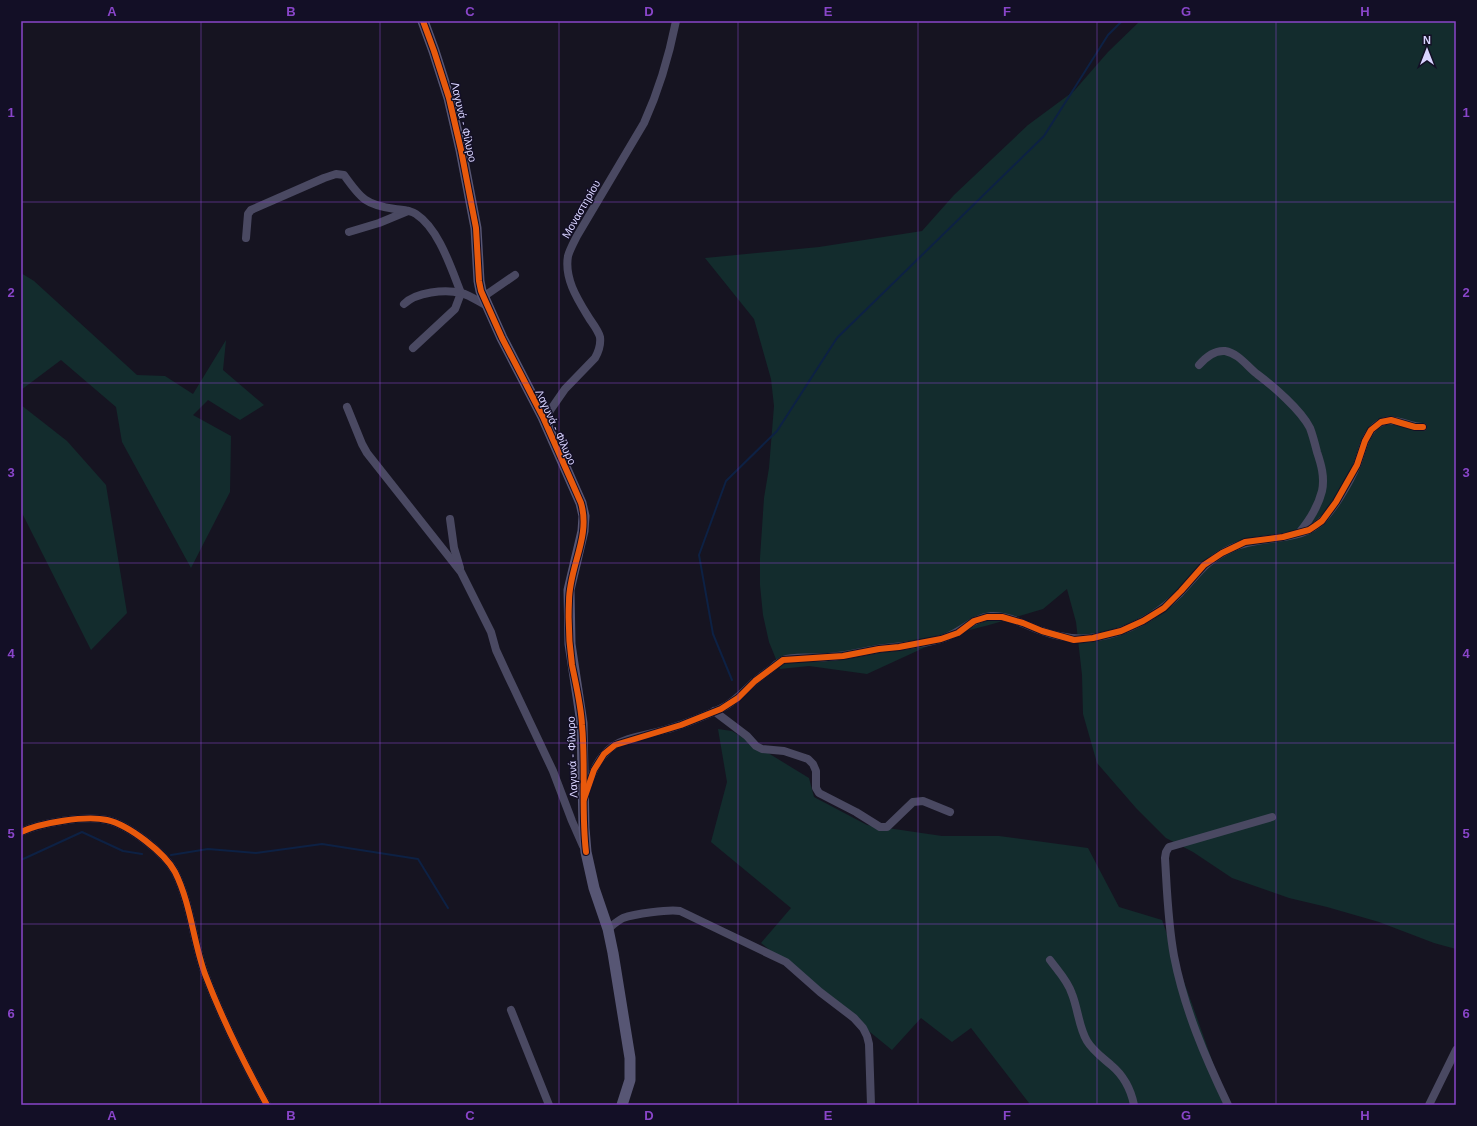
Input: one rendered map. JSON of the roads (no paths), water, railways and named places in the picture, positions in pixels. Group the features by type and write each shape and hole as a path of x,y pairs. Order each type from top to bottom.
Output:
{"street":[{"name":"Λαγυνά - Φίλυρο","path":"423,21 451,105 474,216 479,281 485,302 543,417 580,503 584,516 582,539 571,580 569,601 570,644 582,723 586,852 594,888 608,930 613,953 630,1058 630,1080 622,1105"},
{"name":"Μοναστηρίου","path":"543,417 565,388 595,358 598,352 600,343 598,332 571,286 568,270 568,256 577,236 644,123 651,108 664,70 676,21"},
{"path":"246,238 248,214 251,210 336,174 344,175 362,198 370,204 414,213 425,221 434,233 461,293 455,309 413,348"},
{"path":"349,232 379,223 408,211"},
{"path":"404,304 416,295 428,293 461,293 485,302 515,274"},
{"path":"1199,365 1205,358 1218,351 1227,351 1237,356 1297,411 1309,428 1321,464 1323,477 1322,490 1310,519 1299,533"},
{"path":"347,407 367,453 461,572"},
{"path":"584,799 594,770 604,754 615,745 681,725 720,709 738,698 755,681 783,660 843,656 941,639 958,633 974,621 987,617 1002,617 1074,640 1107,636 1143,621 1164,608 1204,566 1227,550 1245,542 1284,537 1309,530 1322,521 1336,502 1356,465 1365,440 1371,430 1381,422 1391,420 1415,427 1424,427"},
{"path":"450,519 454,548 461,572 487,625 508,676 553,772 586,852"},
{"path":"714,711 747,736 756,746 770,750 784,751 808,759 816,770 816,788 819,793 856,812 880,827 887,827 913,802 923,802 950,812"},
{"path":"1228,1105 1199,1042 1179,980 1170,931 1165,858 1169,847 1272,817"},
{"path":"21,832 52,823 92,818 106,819 119,824 137,835 167,860 175,873 183,893 202,964 212,989 241,1056 267,1105"},
{"path":"608,930 617,922 629,916 672,909 680,911 786,962 820,992 854,1018 863,1028 869,1044 871,1105"},
{"path":"1050,960 1072,992 1086,1040 1122,1078 1132,1095 1134,1105"},
{"path":"511,1010 549,1105"},
{"path":"1429,1105 1456,1050"}],"waterway":[{"path":"732,680 713,634 699,555 726,481 777,431 837,338 1044,136 1108,35 1122,21"},
{"path":"21,860 82,832 123,851 142,854"},
{"path":"171,855 208,849 256,853 322,844 418,859 448,908"}]}
